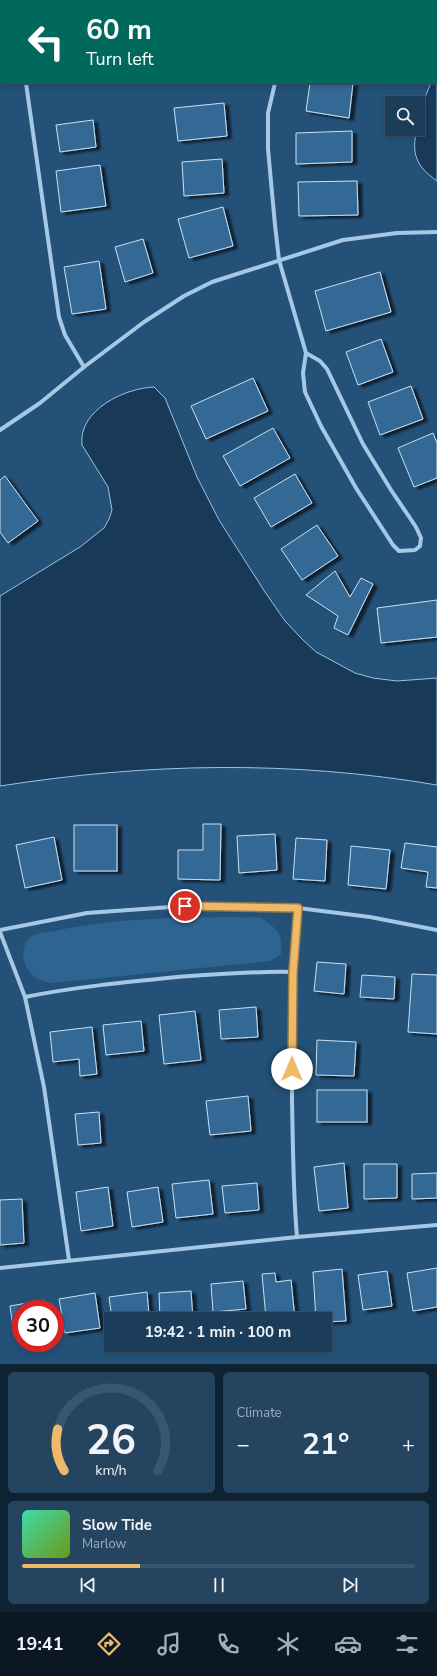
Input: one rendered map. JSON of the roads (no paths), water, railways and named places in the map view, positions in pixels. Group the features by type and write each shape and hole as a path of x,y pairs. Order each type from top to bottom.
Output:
{"street":[{"path":"26,84 59,317 65,335 84,367"},
{"path":"275,84 268,113 268,150 279,260 306,353 304,373 305,392 325,433 356,488 393,545 399,551 415,550 420,546 421,538 416,527 363,444 327,370 320,361 306,353"},
{"path":"0,430 40,403 84,367 184,296 212,282 343,240 397,233 437,232"},
{"path":"69,1260 44,1087 25,996 0,931 87,913 185,906 298,908 370,917 437,930"},
{"path":"297,1237 293,1178 293,972 298,908"},
{"path":"25,996 64,989 160,979 254,971 293,972"},
{"path":"0,1268 297,1237 437,1225"}]}
